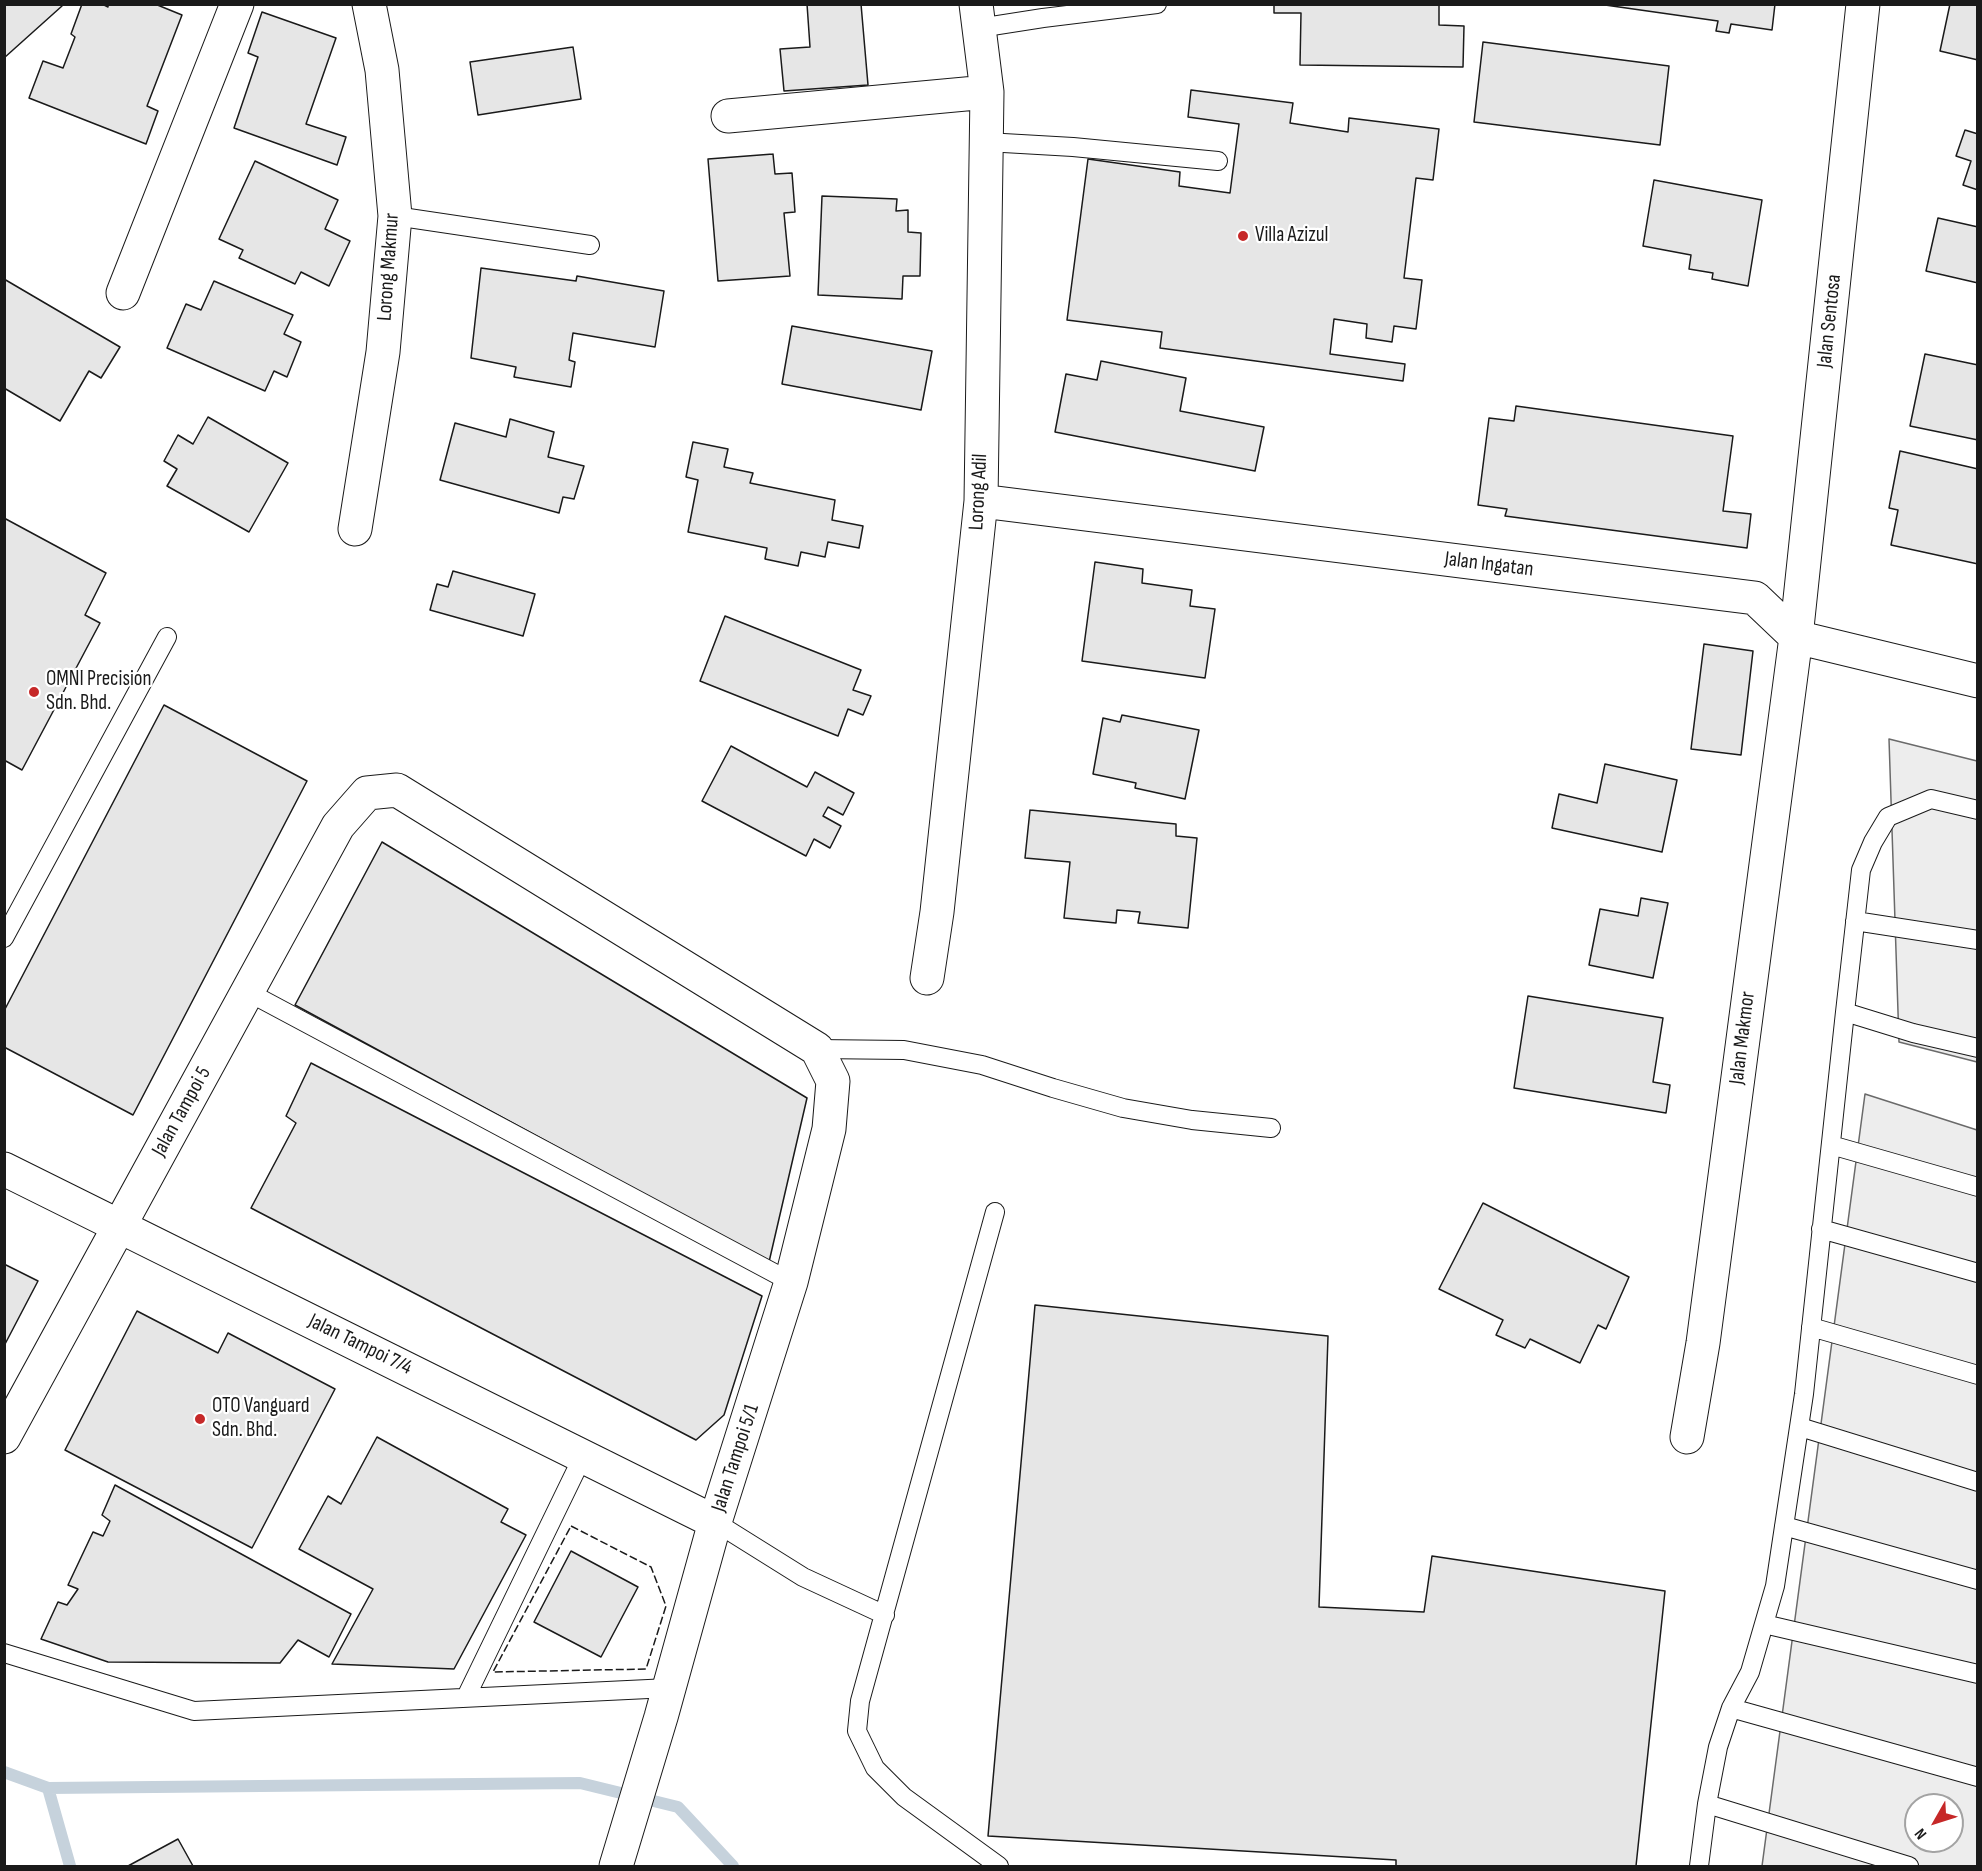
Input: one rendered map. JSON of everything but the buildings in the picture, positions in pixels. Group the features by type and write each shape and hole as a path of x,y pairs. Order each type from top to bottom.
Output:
{"street":[{"path":"123,293 237,4"},
{"name":"Lorong Makmur","path":"356,529 383,352 395,216 382,70 369,4"},
{"name":"Jalan Sentosa","path":"1796,637 1863,4"},
{"name":"Lorong Adil","path":"927,978 938,901 981,501 987,92 977,16"},
{"path":"728,116 987,92"},
{"name":"Jalan Ingatan","path":"981,501 1755,598 1796,637 1977,681"},
{"name":"Jalan Makmor","path":"1688,1437 1704,1332 1796,637"},
{"name":"Jalan Tampoi 5","path":"4,1437 338,826 367,792 397,790 817,1050"},
{"name":"Jalan Tampoi 5/1","path":"616,1866 715,1522 791,1282 829,1129 833,1082 817,1050"},
{"name":"Jalan Tampoi 7/4","path":"4,1169 715,1522"}],"lane":[{"path":"977,16 1043,18 1157,4"},
{"path":"986,142 1218,160"},
{"path":"395,216 590,245"},
{"path":"4,938 167,637"},
{"path":"1699,1866 1707,1804 1718,1748 1731,1708 1750,1672 1775,1586 1800,1427 1861,870 1873,842 1888,817 1931,799 1977,810"},
{"path":"1855,921 1977,940"},
{"path":"248,992 791,1282"},
{"path":"1845,1012 1913,1033 1977,1048"},
{"path":"817,1050 904,1050 982,1065 1123,1108 1192,1120 1271,1128"},
{"path":"1831,1145 1977,1187"},
{"path":"994,1212 860,1701 857,1731 875,1768 904,1797 999,1866"},
{"path":"1821,1229 1977,1273"},
{"path":"1811,1328 1977,1375"},
{"path":"1800,1427 1977,1482"},
{"path":"466,1697 583,1456"},
{"path":"715,1522 803,1577 885,1615"},
{"path":"1784,1526 1977,1580"},
{"path":"1764,1624 1977,1674"},
{"path":"4,1653 194,1711 466,1697 665,1702"},
{"path":"1731,1708 1977,1778"},
{"path":"1707,1804 1909,1866"}],"shaded area":[{"path":"1889,739 1977,761 1977,1062 1899,1042"},
{"path":"1865,1094 1977,1130 1977,1866 1762,1866"}],"waterway":[{"path":"4,1772 48,1788 580,1783 678,1807 733,1866"},
{"path":"48,1788 70,1866"}],"fence":[{"path":"571,1526 651,1567 666,1606 646,1669 493,1672 571,1526"}],"place":[{"name":"Villa Azizul","path":"1243,236"},
{"name":"OMNI Precision Sdn. Bhd.","path":"34,692"},
{"name":"OTO Vanguard Sdn. Bhd.","path":"200,1419"}]}
